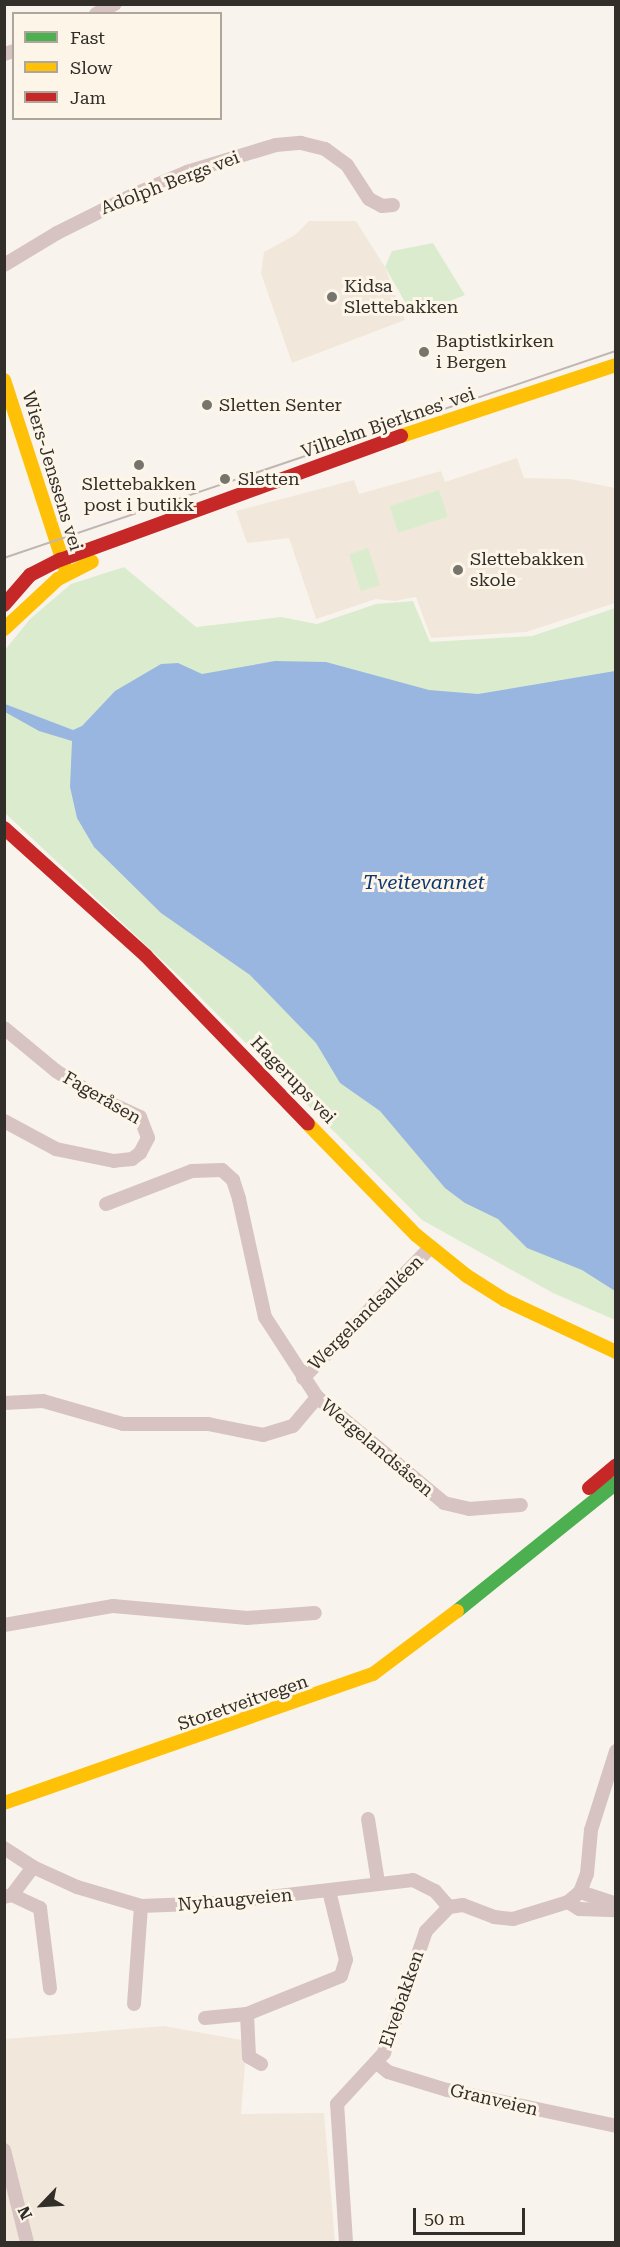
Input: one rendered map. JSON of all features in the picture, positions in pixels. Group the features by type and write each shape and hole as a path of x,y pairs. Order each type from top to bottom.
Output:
{"main road":[{"name":"Vilhelm Bjerknes' vei","path":"4,605 30,575 63,566 174,519 384,442 615,365"},
{"name":"Wiers-Jenssens vei","path":"4,380 63,566"},
{"name":"Vilhelm Bjerknes' vei","path":"4,629 63,566"},
{"name":"Hagerups vei","path":"4,828 155,964 431,1247 505,1300 615,1352"},
{"name":"Hagerups vei","path":"572,1330 615,1337"},
{"name":"Storetveitvegen","path":"465,1603 497,1569 615,1465"},
{"name":"Storetveitvegen","path":"7,1800 345,1686 373,1674 615,1483"}],"street":[{"path":"100,12 115,4"},
{"name":"Adolph Bergs vei","path":"4,265 75,223 133,195 187,172 276,145 301,143 325,149 347,165 369,199 382,206 393,205"},
{"name":"Fageråsen","path":"4,1028 56,1071 99,1098 140,1117 148,1138 140,1153 132,1159 114,1161 56,1149 4,1120"},
{"name":"Wergelandsåsen","path":"106,1204 192,1171 222,1170 233,1180 239,1199 264,1317 317,1397 444,1503 469,1509 521,1505"},
{"name":"Wergelandsalléen","path":"303,1378 431,1247"},
{"name":"Wergelandsalléen","path":"4,1403 43,1401 123,1425 208,1424 263,1436 293,1425 317,1397"},
{"path":"4,1625 113,1606 247,1618 315,1613"},
{"path":"449,1906 464,1905 494,1917 513,1919 568,1902 580,1892 587,1874 591,1830 615,1751"},
{"path":"368,1819 378,1882"},
{"name":"Nyhaugveien","path":"4,1848 33,1867 77,1887 141,1906 329,1891 378,1882 413,1880 435,1891 449,1906"},
{"path":"33,1867 8,1896 40,1908 44,1916 50,1988"},
{"path":"205,2018 247,2014 333,1982 344,1973 346,1960 329,1891"},
{"path":"580,1892 615,1908"},
{"path":"568,1902 579,1909 615,1908"},
{"path":"134,2004 141,1906"},
{"name":"Elvebakken","path":"346,2242 337,2104 384,2053 426,1931 449,1906"},
{"path":"247,2014 249,2057 261,2064"},
{"name":"Granveien","path":"377,2063 388,2072 447,2090 615,2127"},
{"path":"4,2151 27,2242"}],"shaded area":[{"name":"Kidsa Slettebakken","path":"309,221 356,221 385,267 405,320 292,363 261,273 264,252 295,235"},
{"name":"Slettebakken skole","path":"517,458 524,478 570,479 615,488 615,603 526,632 431,638 416,597 395,601 376,599 316,619 289,538 247,543 236,511 354,480 359,494 441,471 445,482"},
{"path":"164,2026 247,2041 241,2114 324,2113 335,2242 5,2242 5,2039"}],"green space":[{"path":"433,243 465,295 413,316 385,267 392,251"},
{"path":"439,490 448,517 398,533 390,506"},
{"path":"368,548 380,585 361,591 349,554"},
{"name":"Tveitevannet","path":"124,567 196,627 281,617 317,624 376,604 413,601 430,642 532,636 615,608 615,1320 553,1293 422,1220 182,979 5,813 4,651 30,619 71,584"}],"water":[{"name":"Tveitevannet","path":"275,661 326,662 429,690 478,694 615,671 615,1291 582,1270 527,1248 498,1219 465,1203 445,1188 380,1111 340,1083 316,1043 250,975 161,913 94,847 77,818 70,787 72,741 39,731 5,712 5,704 73,730 82,726 115,691 161,664 178,663 202,674"}],"tram line":[{"path":"4,558 616,351"}],"traffic: fast":[{"path":"457,1611 616,1483"}],"traffic: slow":[{"path":"401,436 616,365"},
{"path":"4,380 66,571"},
{"path":"4,629 58,579 92,562"},
{"path":"308,1124 416,1235 467,1276 505,1300 616,1352"},
{"path":"4,1803 373,1674 457,1611"}],"traffic: jam":[{"path":"4,605 30,575 60,560 401,436"},
{"path":"4,828 146,956 308,1124"},
{"path":"589,1488 616,1465"}],"place":[{"name":"Kidsa Slettebakken","path":"332,297"},
{"name":"Baptistkirken i Bergen","path":"424,352"},
{"name":"Sletten Senter","path":"207,405"},
{"name":"Slettebakken post i butikk","path":"139,465"},
{"name":"Sletten","path":"225,479"},
{"name":"Slettebakken skole","path":"458,570"}]}
